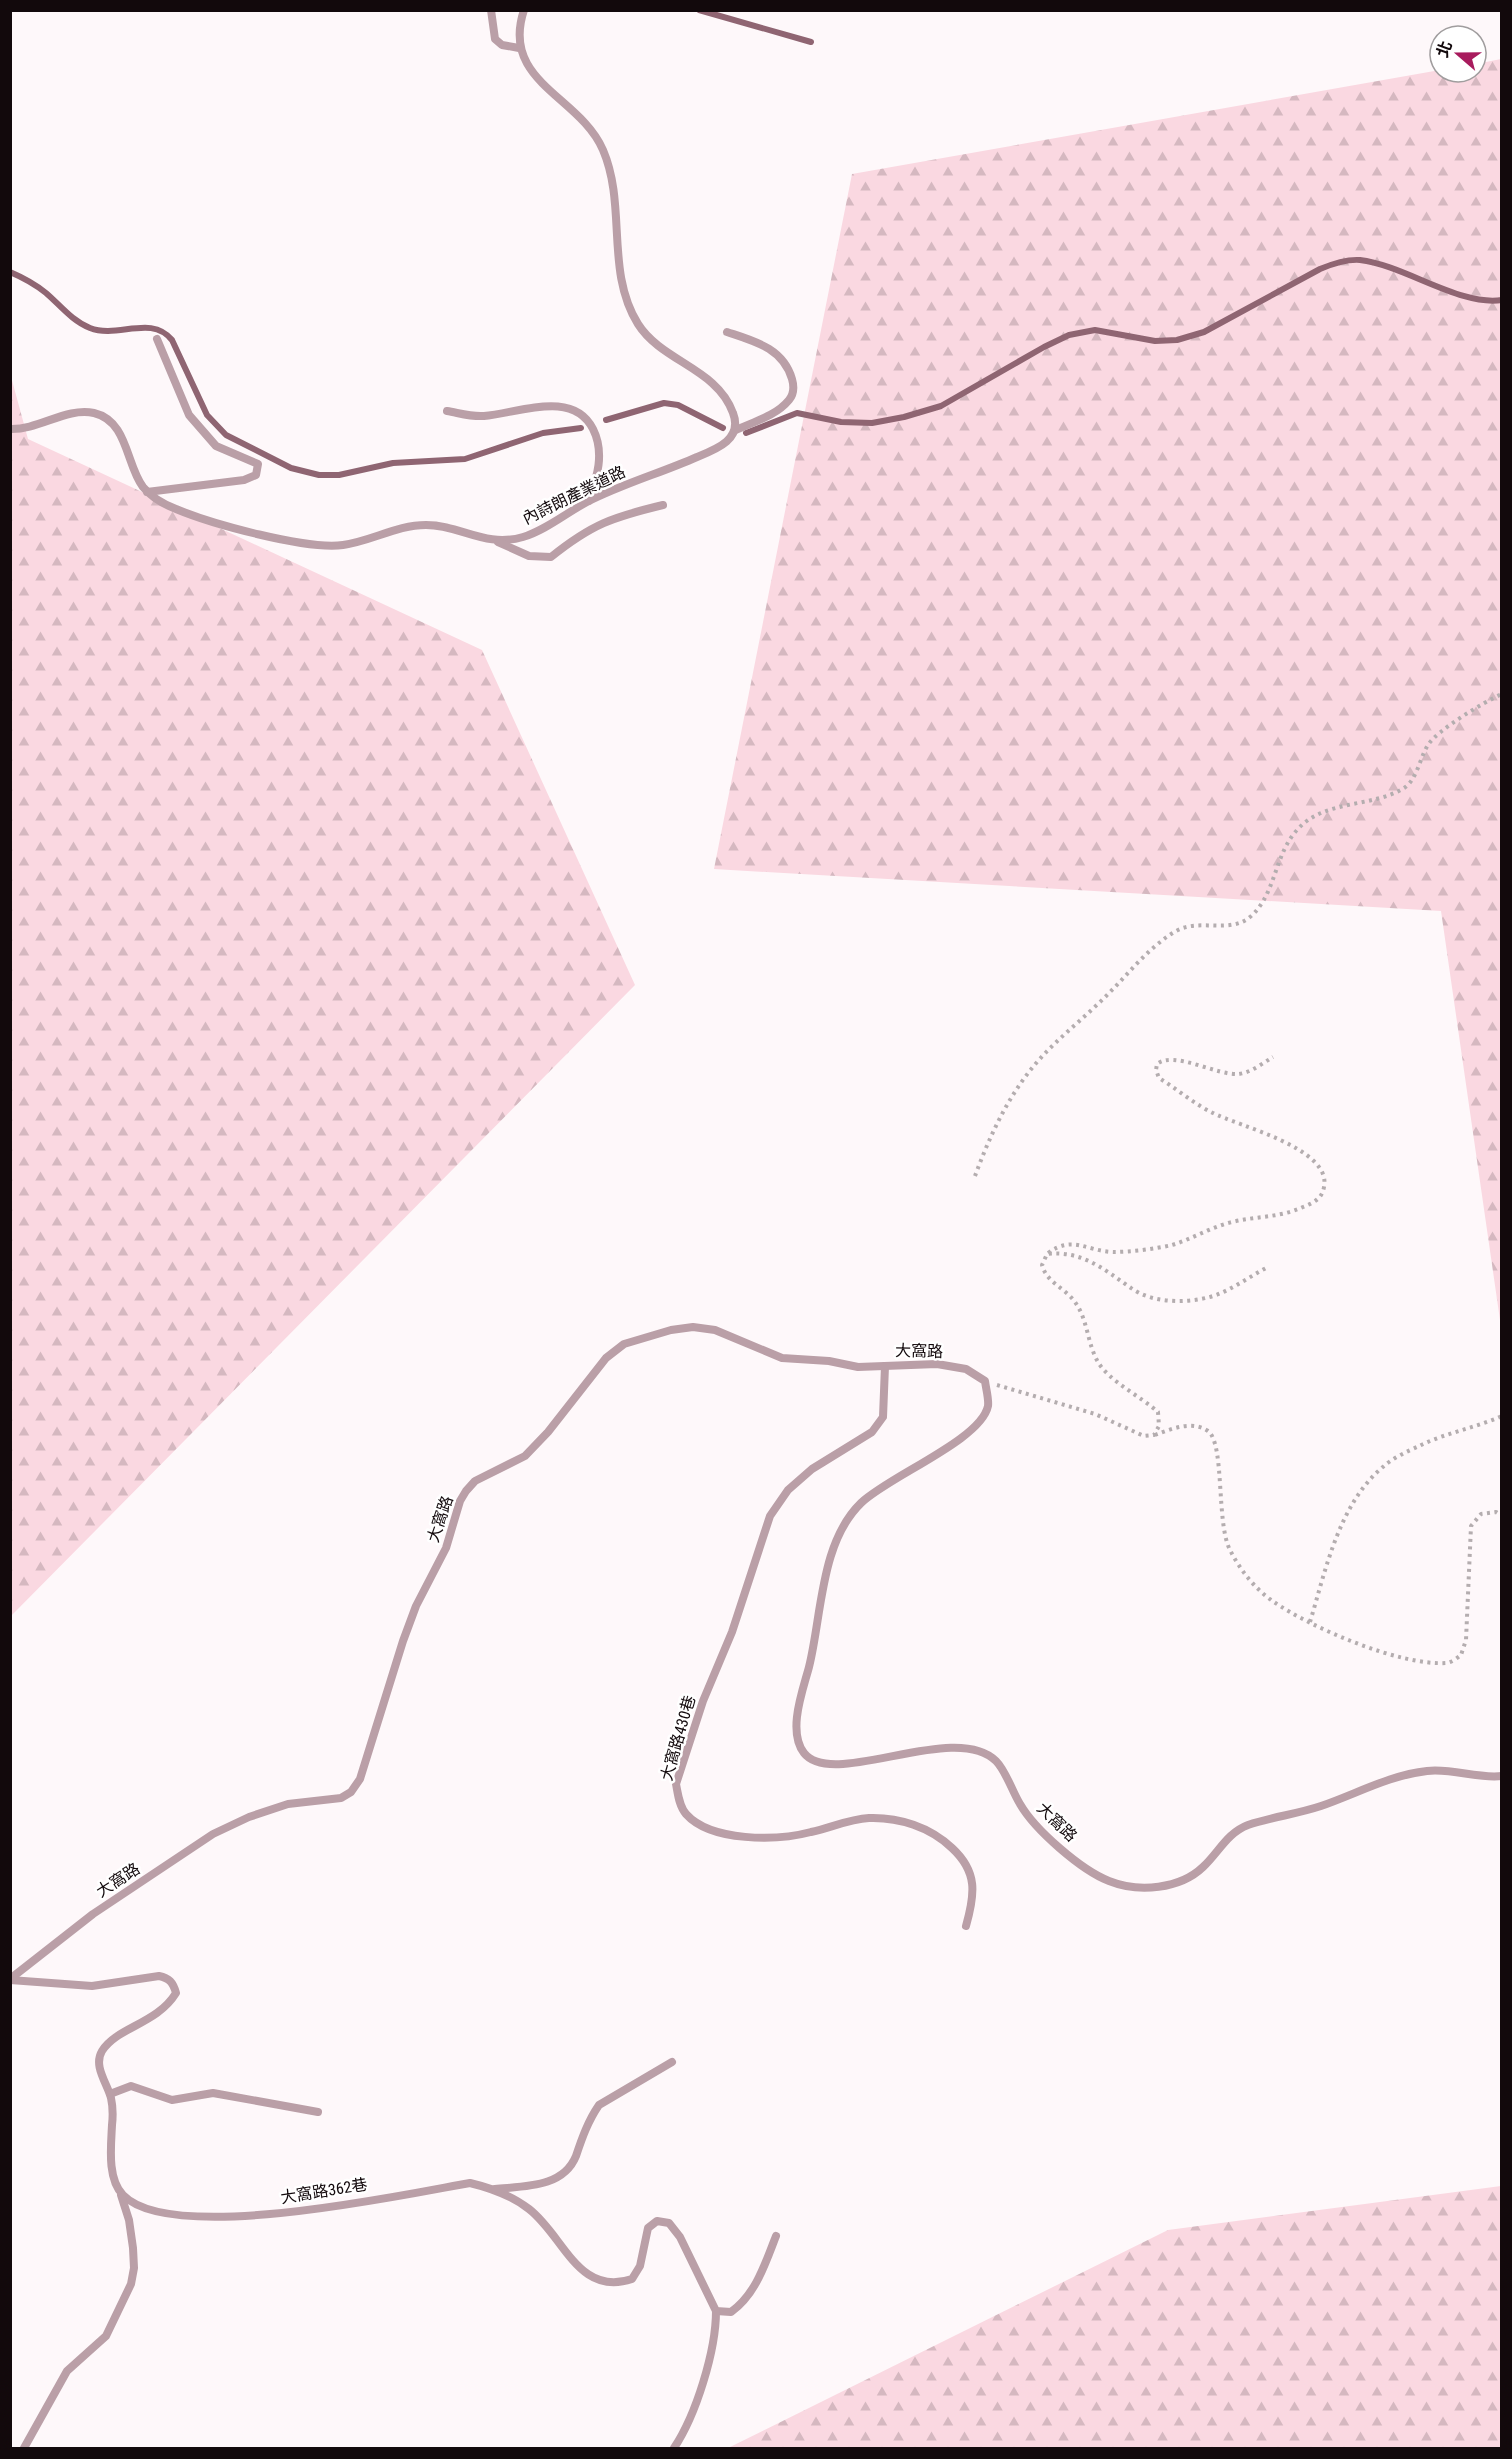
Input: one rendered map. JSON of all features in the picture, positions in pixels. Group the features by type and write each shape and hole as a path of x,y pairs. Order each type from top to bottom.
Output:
{"lane":[{"path":"491,10 495,39 502,45 519,48"},
{"path":"524,10 518,28 519,48 528,67 578,116 603,149 616,211 617,261 627,299 639,326 664,349 716,384 728,398 736,425 776,412 790,399 794,386 790,373 778,353 761,343 727,332"},
{"path":"147,492 244,480 256,475 258,464 216,446 189,415 157,339"},
{"path":"447,411 483,416 553,406 573,408 587,417 599,445 597,475 589,501"},
{"name":"內詩朗產業道路","path":"10,429 37,426 79,412 97,414 112,423 141,484 154,499 177,510 213,521 326,547 363,541 407,526 429,524 497,542 534,533 589,501 718,448 730,439 736,425"},
{"path":"497,542 530,556 551,557 592,527 627,513 663,505"},
{"name":"大窩路","path":"10,1979 93,1914 213,1834 249,1817 288,1804 329,1802 351,1792 360,1779 412,1615 446,1548 460,1501 466,1491 475,1481 525,1456 548,1432 606,1358 624,1344 671,1330 693,1327 715,1330 782,1358 829,1361 858,1367 937,1364 966,1369 985,1382 988,1405 979,1424 961,1439 880,1485 858,1506 840,1533 822,1589 815,1644 800,1704 797,1731 803,1752 820,1763 846,1764 897,1754 941,1749 971,1749 984,1752 998,1762 1022,1809 1061,1847 1078,1862 1109,1881 1137,1887 1172,1885 1187,1879 1203,1867 1232,1833 1248,1825 1323,1806 1382,1782 1435,1770 1453,1770 1489,1778 1502,1776"},
{"name":"大窩路430巷","path":"885,1366 883,1417 872,1432 812,1469 788,1490 770,1516 732,1632 704,1701 676,1784 678,1798 684,1812 697,1824 716,1832 774,1838 868,1818 904,1820 941,1838 958,1853 971,1872 973,1899 966,1926"},
{"path":"1489,1778 1502,1781"},
{"path":"10,1979 92,1986 159,1976 167,1978 174,1984 176,1993 168,2006 152,2018 112,2040 102,2051 99,2062 110,2094 113,2112 111,2154 114,2177 129,2220 133,2248 134,2268 131,2284 106,2336 67,2371 24,2448"},
{"path":"495,2189 555,2180 567,2172 592,2115 599,2105 672,2062"},
{"path":"110,2094 131,2085 172,2100 213,2093 318,2112"},
{"name":"大窩路362巷","path":"121,2194 137,2206 156,2213 245,2218 297,2212 470,2183 495,2189 530,2210 583,2272 597,2281 618,2284 633,2279 640,2266 648,2228 657,2222 669,2223 680,2237 716,2311"},
{"path":"674,2448 694,2406 716,2334 716,2311 731,2312 743,2304 759,2277 776,2236"}],"path":[{"path":"975,1176 987,1144 1009,1101 1037,1062 1109,993 1148,951 1178,930 1200,924 1230,925 1248,919 1261,907 1283,849 1298,829 1318,814 1358,802 1388,797 1408,786 1428,744 1440,730 1502,693"},
{"path":"1154,1435 1159,1426 1158,1412 1140,1396 1112,1378 1098,1362 1085,1320 1074,1300 1045,1276 1042,1265 1047,1254 1058,1246 1070,1243 1111,1252 1172,1245 1217,1226 1235,1221 1262,1219 1315,1202 1323,1193 1325,1182 1320,1169 1297,1147 1212,1113 1159,1078 1156,1070 1157,1064 1162,1059 1172,1059 1224,1073 1239,1074 1250,1071 1273,1057"},
{"path":"1047,1254 1059,1252 1080,1258 1114,1274 1145,1296 1165,1300 1219,1294 1266,1268"},
{"path":"985,1382 1095,1414 1144,1436 1178,1427 1193,1426 1208,1432 1217,1443 1222,1527 1230,1549 1245,1574 1274,1602 1310,1622 1368,1648 1409,1659 1448,1663 1461,1655 1466,1640 1471,1526 1481,1514 1496,1512 1502,1516"},
{"path":"1310,1622 1335,1542 1347,1514 1364,1486 1384,1465 1421,1445 1502,1416"}],"green space":[{"path":"1502,59 1501,1327 1441,911 714,869 852,174 1428,72 1428,84 1488,84 1488,62"},
{"path":"10,373 28,439 482,650 635,985 11,1616"},
{"path":"1501,2186 1501,2448 728,2448 1168,2230"}],"waterway":[{"path":"699,10 811,42"},
{"path":"746,433 797,413 841,422 872,423 904,417 941,406 1069,335 1095,330 1155,341 1177,340 1204,332 1320,269 1345,261 1360,260 1377,263 1451,292 1486,300 1502,300"},
{"path":"10,272 38,287 72,317 90,328 101,331 144,328 164,332 172,340 207,415 226,435 291,468 319,475 339,475 393,463 465,459 543,433 581,428"},
{"path":"606,420 664,403 678,405 723,428"}]}
